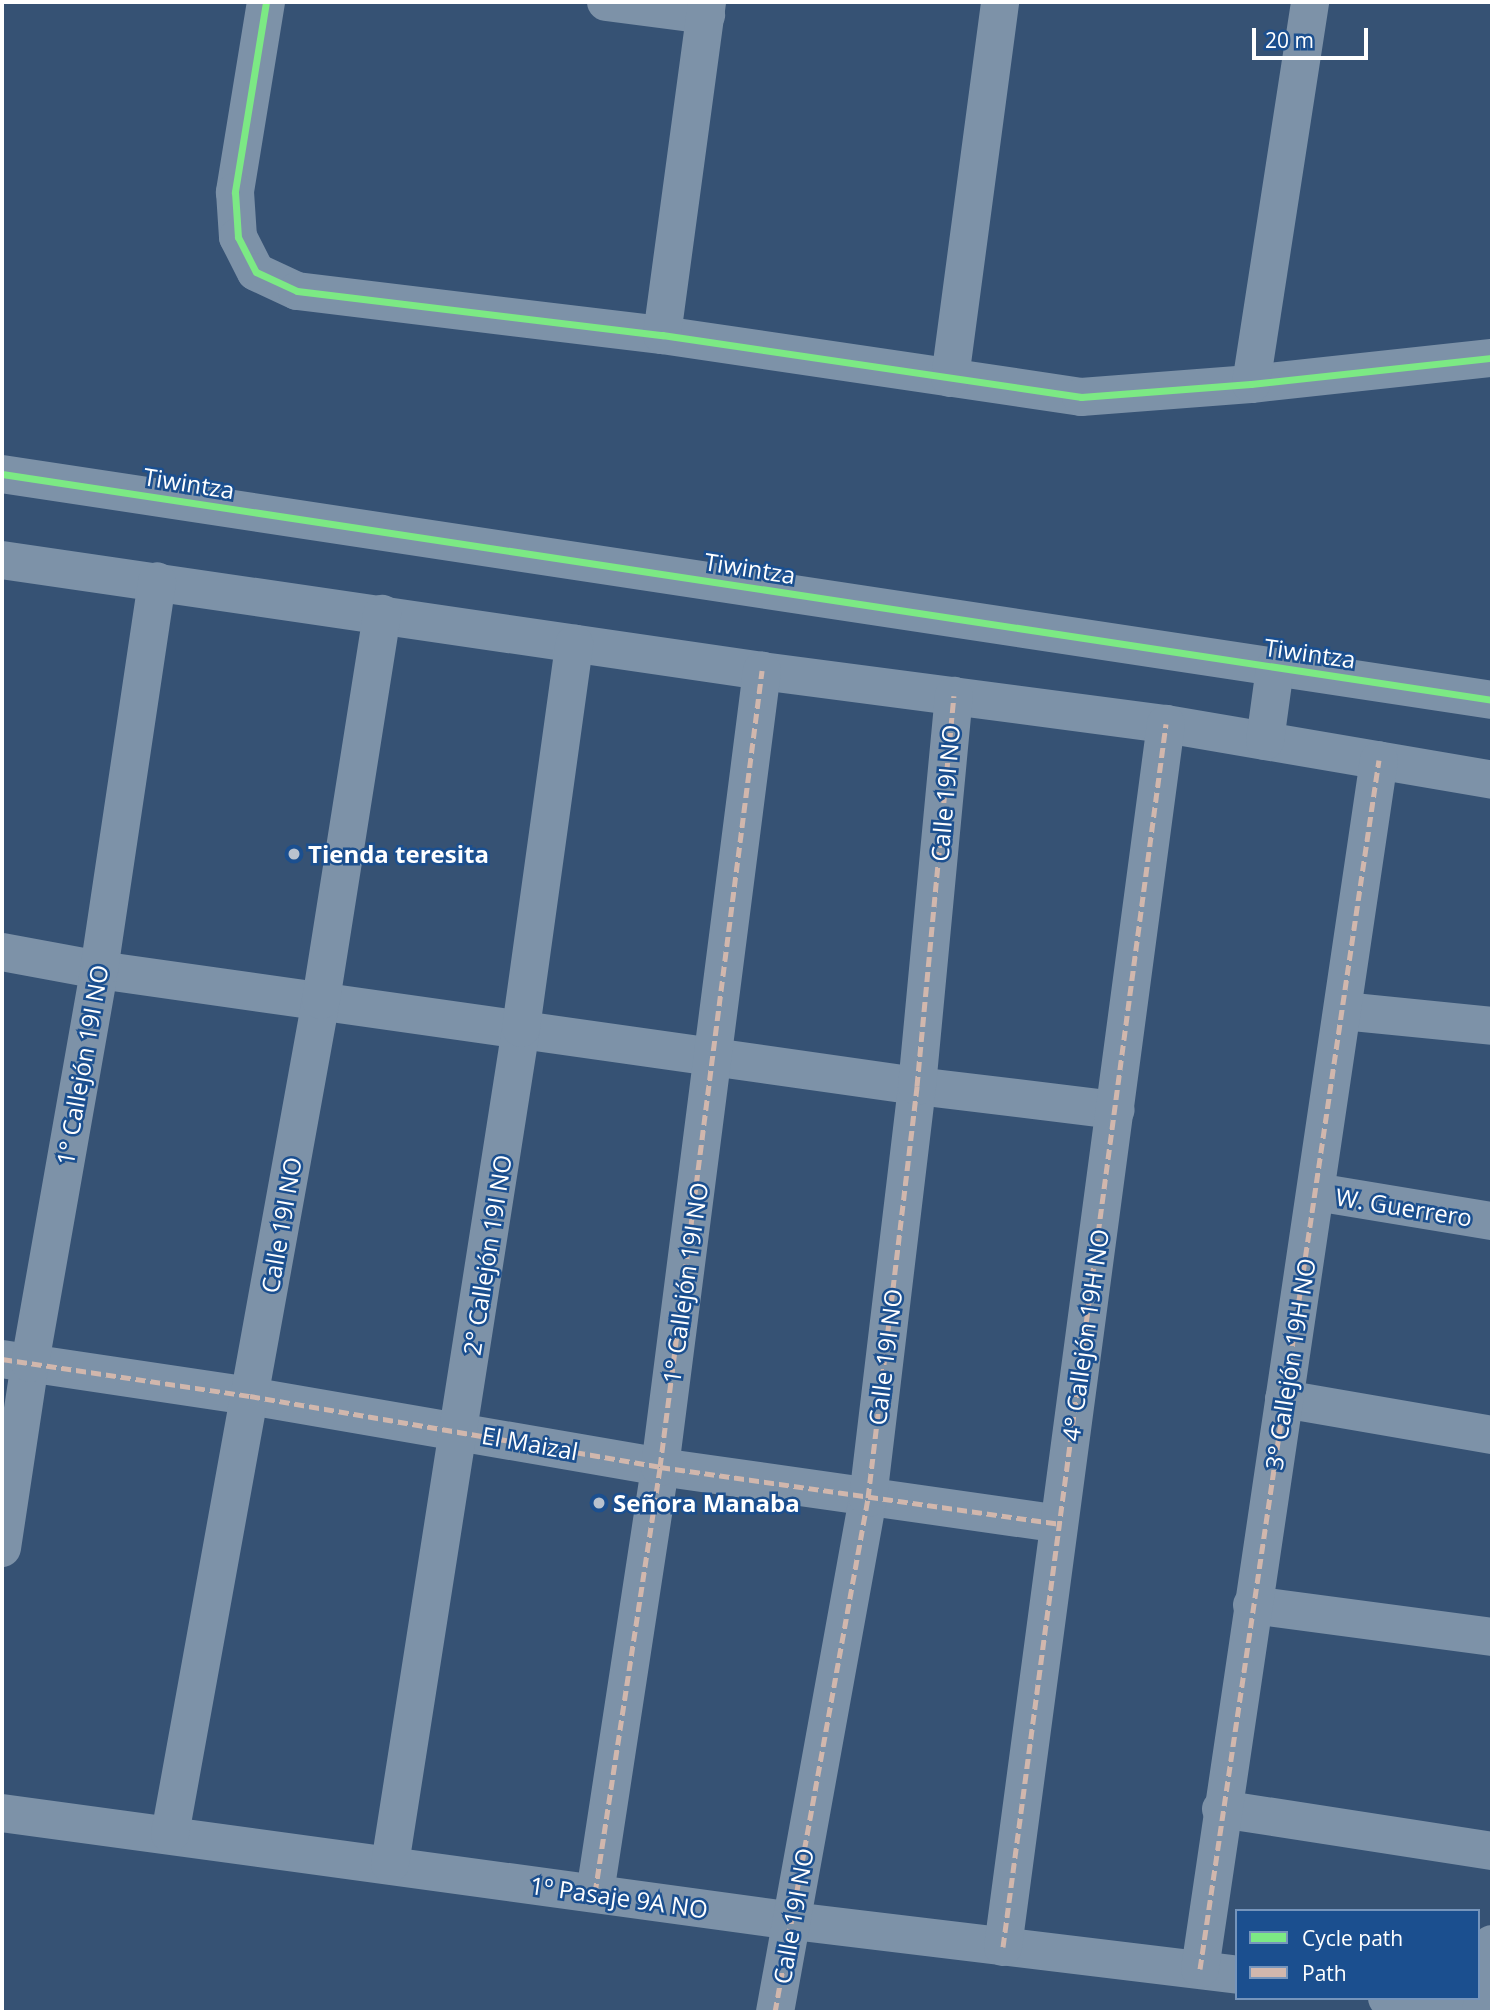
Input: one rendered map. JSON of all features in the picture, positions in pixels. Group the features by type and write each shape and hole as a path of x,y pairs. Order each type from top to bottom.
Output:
{"street":[{"path":"266,2 235,192 237,237 256,272 297,290 662,335 1081,397 1251,384 1492,358"},
{"path":"606,2 706,8 662,335"},
{"path":"950,378 1000,2"},
{"path":"1251,384 1310,2"},
{"name":"Tiwintza","path":"2,474 1492,700"},
{"path":"2,560 762,671 1167,724 1492,780"},
{"name":"1° Callejón 19I NO","path":"2,1548 16,1361 99,970 157,581"},
{"name":"Calle 19I NO","path":"170,1833 321,1000 382,614"},
{"name":"2° Callejón 19I NO","path":"390,1864 460,1431 521,1028 573,644"},
{"path":"1265,741 1275,668"},
{"name":"1° Callejón 19I NO","path":"595,1893 660,1467 715,1057 762,671"},
{"name":"Calle 19I NO","path":"775,2012 868,1497 917,1086 954,696"},
{"name":"4° Callejón 19H NO","path":"1003,1947 1167,724"},
{"name":"3° Callejón 19H NO","path":"1218,1972 1221,1810 1379,760"},
{"path":"2,952 99,970 917,1086 1116,1110"},
{"path":"1343,1011 1492,1026"},
{"name":"W. Guerrero","path":"1316,1192 1492,1221"},
{"name":"El Maizal","path":"16,1361 250,1396 660,1467 1059,1524"},
{"path":"1284,1399 1492,1435"},
{"path":"1252,1605 1492,1637"},
{"path":"1221,1810 1492,1851"},
{"name":"1º Pasaje 9A NO","path":"2,1813 170,1833 793,1922 1218,1972"},
{"path":"1482,2012 1492,1944"},
{"path":"1400,2000 1476,2012"}],"marked path":[{"path":"595,1893 660,1467 762,671"},
{"path":"775,2012 868,1498 917,1086 954,696"},
{"path":"1003,1947 1166,724"},
{"path":"1200,1969 1379,760"},
{"path":"2,1359 250,1396 660,1467 1059,1524"}],"cycle path":[{"path":"266,2 235,192 238,237 256,272 297,291 662,335 1081,397 1251,384 1492,358"},
{"path":"2,474 1492,700"}],"place":[{"name":"Tienda teresita","path":"294,854"},
{"name":"Señora Manaba","path":"599,1503"}]}
